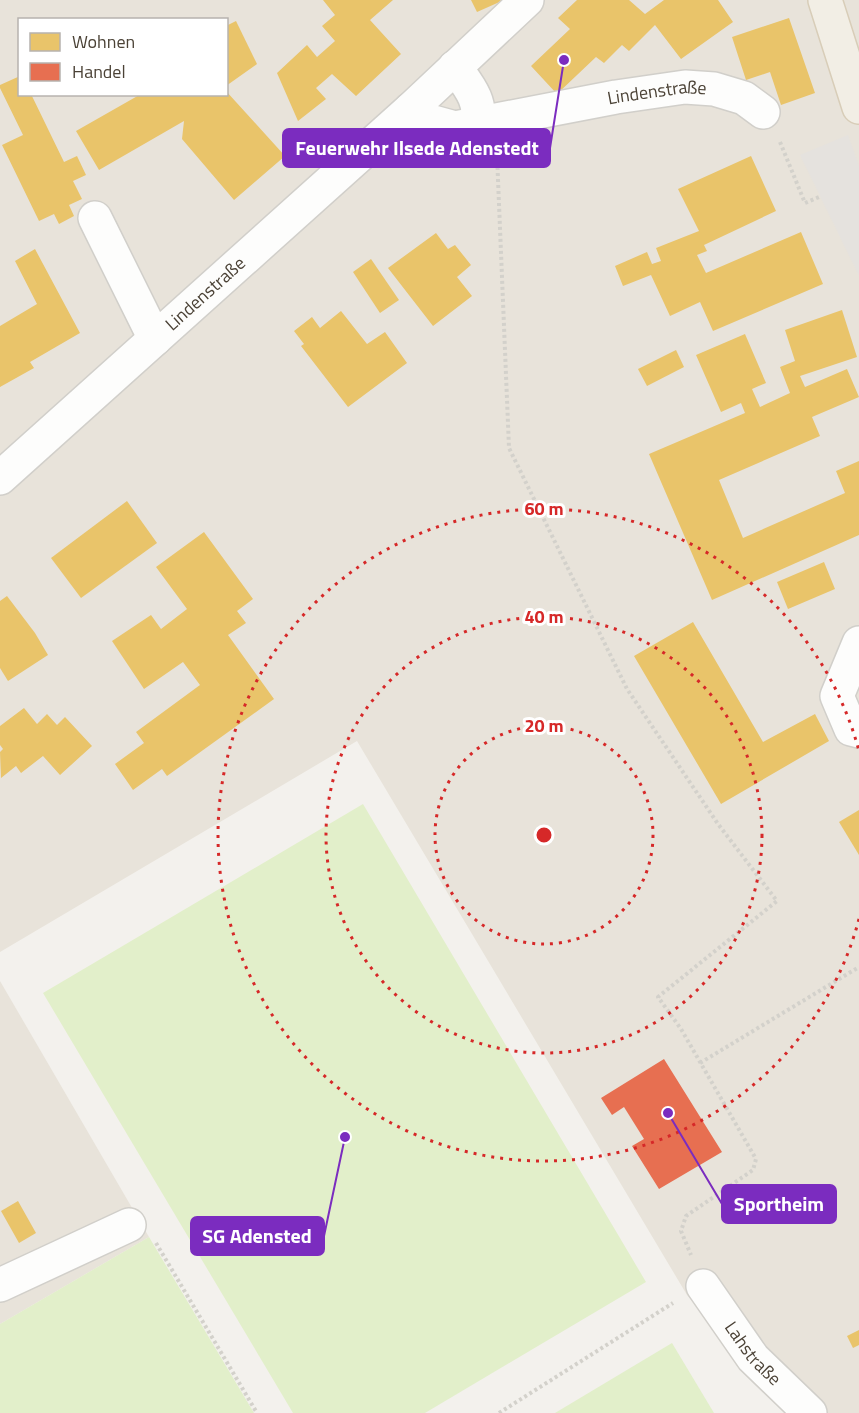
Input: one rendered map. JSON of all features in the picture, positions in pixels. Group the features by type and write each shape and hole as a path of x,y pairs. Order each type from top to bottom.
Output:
{"main road":[{"path":"825,0 859,107"}],"street":[{"name":"Lindenstraße","path":"0,478 411,109 527,0"},
{"path":"455,67 475,96 480,115 487,123"},
{"name":"Lindenstraße","path":"411,109 426,120 455,128 616,97 685,87 714,88 744,98 763,112"},
{"path":"95,218 155,339"},
{"path":"859,643 837,696 851,729 859,731"},
{"path":"0,1285 129,1225"},
{"name":"Lahstraße","path":"703,1286 753,1358 810,1413"}],"path":[{"path":"763,112 782,146 805,202 819,197"},
{"path":"487,123 496,185 509,448 627,689 718,824 777,901 658,997 756,1159 753,1170 686,1216 681,1231 703,1286 498,1413"},
{"path":"700,1063 859,967"},
{"path":"129,1225 147,1227 257,1413"}],"shaded area":[{"path":"0,0 859,0 859,1413 796,1413 687,1295 357,741 0,952"},
{"path":"848,135 859,166 859,276 800,155"},
{"path":"0,981 149,1237 0,1324"}],"green space":[{"path":"363,804 646,1282 425,1413 293,1413 43,993"},
{"path":"149,1237 254,1413 0,1413 0,1324"},
{"path":"672,1343 714,1413 555,1413"}],"building: Wohnen":[{"path":"323,0 393,0 370,20 401,54 356,96 332,74 316,88 326,99 298,121 277,73 307,45 317,57 335,41 322,26 335,15"},
{"path":"471,0 504,0 477,12"},
{"path":"577,0 629,0 645,14 664,0 718,0 733,22 681,59 655,25 629,51 622,45 604,63 596,57 557,94 531,66 570,29 558,18"},
{"path":"789,18 815,93 781,105 770,72 746,80 732,37"},
{"path":"236,21 257,64 228,85 228,25"},
{"path":"18,77 18,96 32,96 64,162 77,156 86,175 73,181 82,199 69,205 74,216 59,224 54,214 39,221 2,145 23,135 0,85"},
{"path":"228,93 285,156 234,200 182,139 184,121 99,170 76,131 137,96 228,96"},
{"path":"751,156 776,211 704,245 707,251 697,255 706,273 801,232 823,284 713,331 700,302 670,316 651,275 623,286 615,266 647,252 652,264 661,261 656,248 699,231 678,189"},
{"path":"436,233 448,249 455,245 471,265 457,277 472,296 433,326 388,268"},
{"path":"35,249 80,333 30,362 34,368 0,387 0,326 37,304 15,261"},
{"path":"371,259 399,300 380,313 353,272"},
{"path":"842,310 857,357 800,376 805,387 847,369 859,397 812,417 820,436 719,480 743,538 845,493 836,471 859,461 859,535 712,600 649,454 745,413 741,403 721,412 696,355 745,334 766,383 752,389 760,407 790,393 780,367 795,361 785,330"},
{"path":"341,311 367,344 385,332 407,363 348,407 301,346 304,344 294,331 312,317 320,328"},
{"path":"676,350 684,367 647,386 638,369"},
{"path":"127,501 157,543 81,598 51,558"},
{"path":"204,532 253,599 237,611 246,623 228,635 274,699 167,776 162,769 133,790 115,764 144,743 136,732 200,685 183,662 144,689 112,641 151,615 161,629 187,609 156,567"},
{"path":"824,562 835,589 788,609 777,582"},
{"path":"7,596 35,633 48,655 8,681 0,668 0,601"},
{"path":"693,622 763,742 815,714 829,741 721,804 634,656"},
{"path":"24,708 37,724 47,714 57,725 65,717 92,746 60,775 43,756 21,773 16,766 1,778 0,752 3,749 0,745 0,726"},
{"path":"859,810 859,855 839,822"},
{"path":"18,1201 36,1233 19,1243 1,1211"},
{"path":"859,1330 859,1345 853,1348 847,1336"}],"building: Handel":[{"path":"664,1059 722,1152 659,1189 632,1146 644,1139 624,1107 612,1115 601,1098"}],"place":[{"name":"Feuerwehr Ilsede Adenstedt","path":"564,60"},
{"name":"Sportheim","path":"668,1113"},
{"name":"SG Adensted","path":"345,1137"}]}
